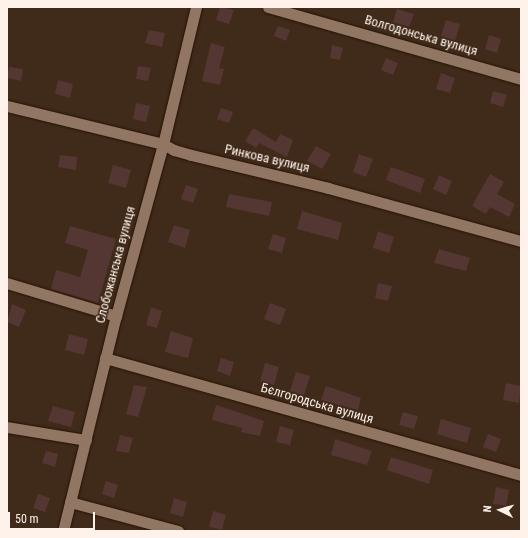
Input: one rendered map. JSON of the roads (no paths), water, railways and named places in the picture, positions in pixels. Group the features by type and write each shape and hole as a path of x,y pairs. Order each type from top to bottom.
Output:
{"street":[{"name":"Слобожанська вулиця","path":"63,531 105,358 164,144 196,7"},
{"name":"Волгодонська вулиця","path":"268,7 521,79"},
{"name":"Ринкова вулиця","path":"7,106 164,144 174,150 192,155 328,188 521,242"},
{"path":"7,283 116,316"},
{"name":"Бєлгородська вулиця","path":"105,358 521,475"},
{"path":"7,427 86,440"},
{"path":"70,502 178,531"}]}
